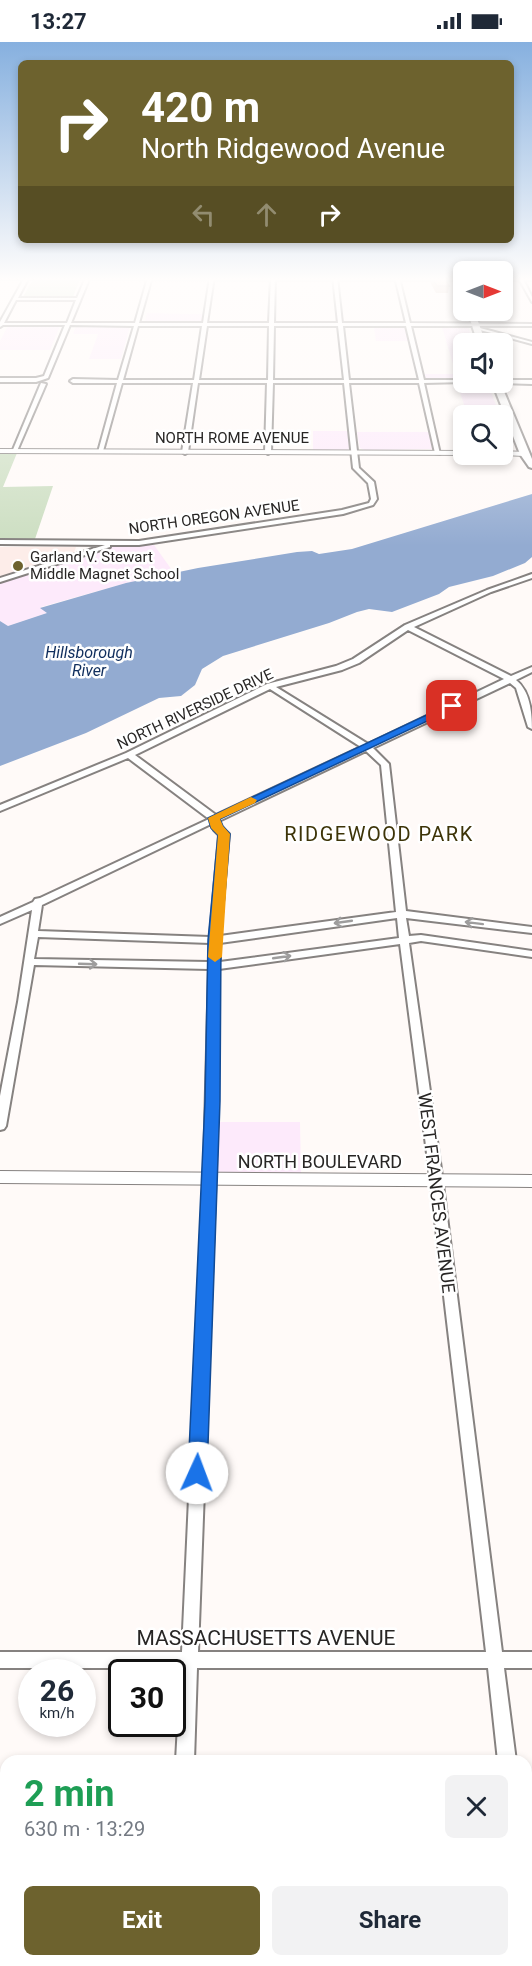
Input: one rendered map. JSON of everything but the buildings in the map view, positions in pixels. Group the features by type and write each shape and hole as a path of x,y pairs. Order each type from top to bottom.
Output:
{"main road":[{"path":"501,393 532,465"}],"street":[{"path":"15,451 50,367"},
{"path":"100,451 124,367"},
{"path":"185,452 198,367"},
{"path":"268,452 270,367"},
{"path":"345,367 354,453"},
{"path":"418,367 438,453"},
{"path":"0,380 43,381"},
{"path":"73,381 453,382"},
{"path":"513,382 532,382"},
{"name":"NORTH ROME AVENUE","path":"0,451 453,453"},
{"name":"NORTH OREGON AVENUE","path":"0,542 154,541 366,507 374,499 372,484 356,468 354,453"},
{"path":"0,580 117,543"},
{"name":"NORTH RIVERSIDE DRIVE","path":"0,808 129,755 270,686 339,668 356,661 408,627 489,591 532,576"},
{"path":"408,627 510,679 520,687 532,727"},
{"path":"0,921 38,900 532,669"},
{"name":"WEST FRANCES AVENUE","path":"270,686 366,746 385,764 404,940 506,1755"},
{"path":"129,755 214,818 217,828 224,834 215,940 210,1180 185,1755"},
{"path":"0,1126 38,900"},
{"path":"33,934 215,940 401,914 532,930"},
{"path":"29,962 215,966 422,938 532,954"},
{"name":"NORTH BOULEVARD","path":"0,1178 532,1181"},
{"name":"MASSACHUSETTS AVENUE","path":"0,1660 532,1660"}],"shaded area":[{"path":"424,374 453,374 453,380 425,380"},
{"path":"460,393 491,393 496,405 464,405"},
{"path":"313,431 348,431 350,448 347,450 313,450"},
{"path":"357,432 430,432 432,449 365,450 360,448"},
{"path":"154,545 174,573 126,583 41,607 47,613 8,626 0,621 0,582 109,547"},
{"name":"Garland V. Stewart Middle Magnet School","path":"0,547 76,547 73,555 0,578"},
{"path":"215,1122 300,1122 301,1177 212,1177"}],"green space":[{"path":"0,453 17,453 3,487 53,486 35,539 0,539"}],"water":[{"name":"Hillsborough River","path":"532,494 532,557 525,563 493,576 449,587 439,594 392,612 369,609 357,612 223,656 202,669 195,685 181,696 159,698 86,733 0,766 0,621 8,626 47,613 40,608 126,583 198,568 297,552 312,551 319,554 352,549"}],"slow traffic":[{"path":"215,957 224,834 217,828 214,818 251,800"}],"place":[{"name":"Garland V. Stewart Middle Magnet School","path":"18,566"}],"district":[{"name":"RIDGEWOOD PARK","path":"379,834"}],"route":[{"path":"197,1473 215,1028 215,940 224,834 217,828 214,818 452,706"}]}
